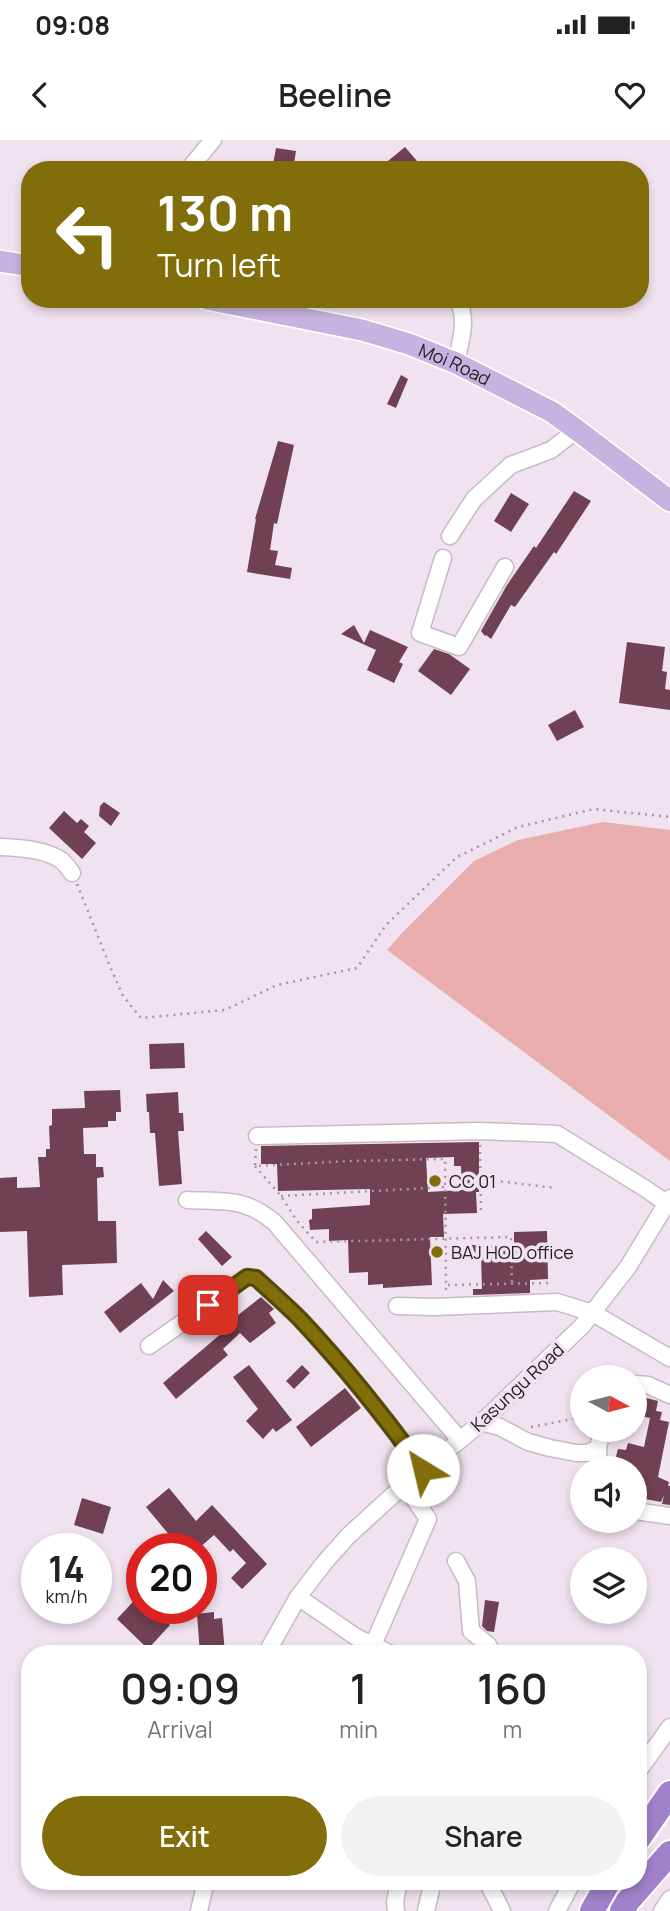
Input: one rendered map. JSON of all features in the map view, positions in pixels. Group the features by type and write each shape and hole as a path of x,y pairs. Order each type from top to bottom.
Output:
{"highway":[{"path":"647,1826 670,1793"},
{"path":"647,1879 670,1853"},
{"path":"592,1911 604,1890"},
{"path":"622,1911 638,1890"}],"main road":[{"path":"0,261 21,264"},
{"name":"Moi Road","path":"251,308 362,330 409,344 456,363 552,412 670,501"}],"street":[{"path":"196,161 213,140"},
{"path":"456,363 463,325 462,308"},
{"path":"450,536 474,499 511,465 551,450 578,430"},
{"path":"443,558 420,633 459,647 505,566"},
{"path":"0,848 45,853 61,861 72,873"},
{"path":"257,1136 480,1131 557,1134 668,1200"},
{"path":"187,1200 247,1205 261,1211 275,1223 460,1440"},
{"name":"Kasungu Road","path":"271,1645 298,1597 348,1536 481,1422 582,1326 628,1267 668,1200"},
{"path":"149,1346 247,1277 256,1278 299,1318 397,1433 423,1470"},
{"path":"397,1306 434,1307 558,1301 593,1312 670,1358"},
{"path":"648,1385 670,1395"},
{"path":"481,1422 500,1427 528,1442 576,1453 588,1453 598,1448"},
{"path":"598,1456 599,1442"},
{"path":"298,1597 356,1637 373,1645 428,1519 405,1485"},
{"path":"647,1513 670,1517"},
{"path":"456,1561 467,1581 471,1631 488,1645"},
{"path":"647,1759 670,1727"},
{"path":"199,1911 204,1890"},
{"path":"396,1911 397,1890"},
{"path":"426,1911 431,1890"},
{"path":"492,1890 502,1911"},
{"path":"557,1911 568,1890"},
{"path":"662,1911 670,1899"}],"path":[{"path":"72,873 123,996 141,1018 211,1012 225,1010 277,985 356,968 386,925 457,858 518,827 594,809 670,817"},
{"path":"480,1131 481,1212"},
{"path":"257,1136 255,1166 316,1242 511,1237 512,1284"},
{"path":"255,1166 445,1159 447,1284 549,1283"},
{"path":"480,1179 556,1188"},
{"path":"281,1196 446,1187"},
{"path":"500,1427 530,1427 570,1419"}],"shaded area":[{"path":"603,822 670,830 670,1161 387,950 474,861 518,840"}],"building":[{"path":"405,147 417,161 388,161"},
{"path":"276,148 296,151 294,161 274,161"},
{"path":"401,375 408,379 396,408 387,404"},
{"path":"278,441 294,445 277,524 274,523 270,550 278,551 275,565 292,568 290,579 247,572 255,519"},
{"path":"574,491 591,501 556,554 554,552 515,607 511,605 491,639 485,636 481,631 507,585 534,546 536,548"},
{"path":"511,493 529,504 511,532 494,521"},
{"path":"354,625 364,643 370,630 408,647 399,662 403,664 394,683 367,670 376,650 341,634"},
{"path":"627,642 665,647 662,671 667,672 665,689 670,690 670,710 619,703"},
{"path":"434,649 449,654 470,669 451,695 418,671"},
{"path":"575,710 584,727 557,741 548,725"},
{"path":"104,802 120,813 111,826 99,816 100,806"},
{"path":"64,811 77,823 81,819 89,826 84,832 96,843 82,859 49,828"},
{"path":"184,1043 185,1068 150,1069 149,1044"},
{"path":"120,1090 121,1112 116,1112 116,1121 108,1121 108,1127 83,1128 84,1154 96,1154 96,1167 103,1167 104,1177 97,1178 98,1221 116,1221 117,1263 62,1265 63,1295 29,1297 27,1231 0,1232 0,1178 17,1177 17,1188 40,1187 38,1157 46,1157 46,1149 50,1149 49,1126 52,1125 52,1109 85,1108 84,1091"},
{"path":"178,1092 179,1113 183,1113 184,1131 178,1131 182,1184 159,1186 155,1133 150,1133 146,1094"},
{"path":"479,1142 477,1213 443,1214 444,1237 430,1237 432,1285 383,1288 383,1284 368,1285 368,1272 349,1273 348,1240 329,1241 329,1229 310,1230 309,1220 312,1219 312,1209 370,1205 370,1189 278,1191 277,1164 261,1164 261,1146","holes":["454,1157 454,1166 461,1166 462,1190 428,1192 426,1158"]},
{"path":"206,1231 232,1257 222,1266 198,1239"},
{"path":"547,1231 548,1279 530,1280 530,1293 473,1295 473,1289 482,1289 481,1256 472,1256 471,1245 514,1245 514,1232"},
{"path":"163,1280 174,1291 120,1333 104,1312 141,1283 153,1299"},
{"path":"261,1297 274,1309 269,1313 276,1323 250,1343 240,1333 223,1349 228,1355 176,1399 163,1383 222,1333 219,1330"},
{"path":"249,1365 292,1420 276,1432 273,1428 263,1439 246,1421 258,1409 233,1377"},
{"path":"302,1365 310,1373 294,1389 286,1381"},
{"path":"345,1388 361,1408 311,1447 296,1427"},
{"path":"648,1398 658,1401 656,1411 662,1412 660,1420 669,1422 658,1477 669,1482 670,1505 662,1504 664,1495 661,1502 647,1499 647,1456 616,1456 618,1449 626,1450 628,1443 644,1447 645,1442 648,1442"},
{"path":"169,1488 196,1521 212,1505 267,1564 242,1589 231,1578 246,1563 233,1549 230,1552 217,1538 217,1533 168,1533 146,1507"},
{"path":"82,1498 111,1507 103,1533 74,1525"},
{"path":"485,1600 499,1602 494,1632 487,1631 482,1626"},
{"path":"126,1609 126,1624 170,1625 152,1645 144,1645 117,1619"},
{"path":"222,1618 224,1645 199,1645 198,1624 217,1624 217,1619"}],"place":[{"name":"CC 01","path":"435,1181"},
{"name":"BAJ HOD office","path":"437,1252"}],"route":[{"path":"208,1305 247,1277 256,1278 299,1318 397,1433 423,1470"}]}
